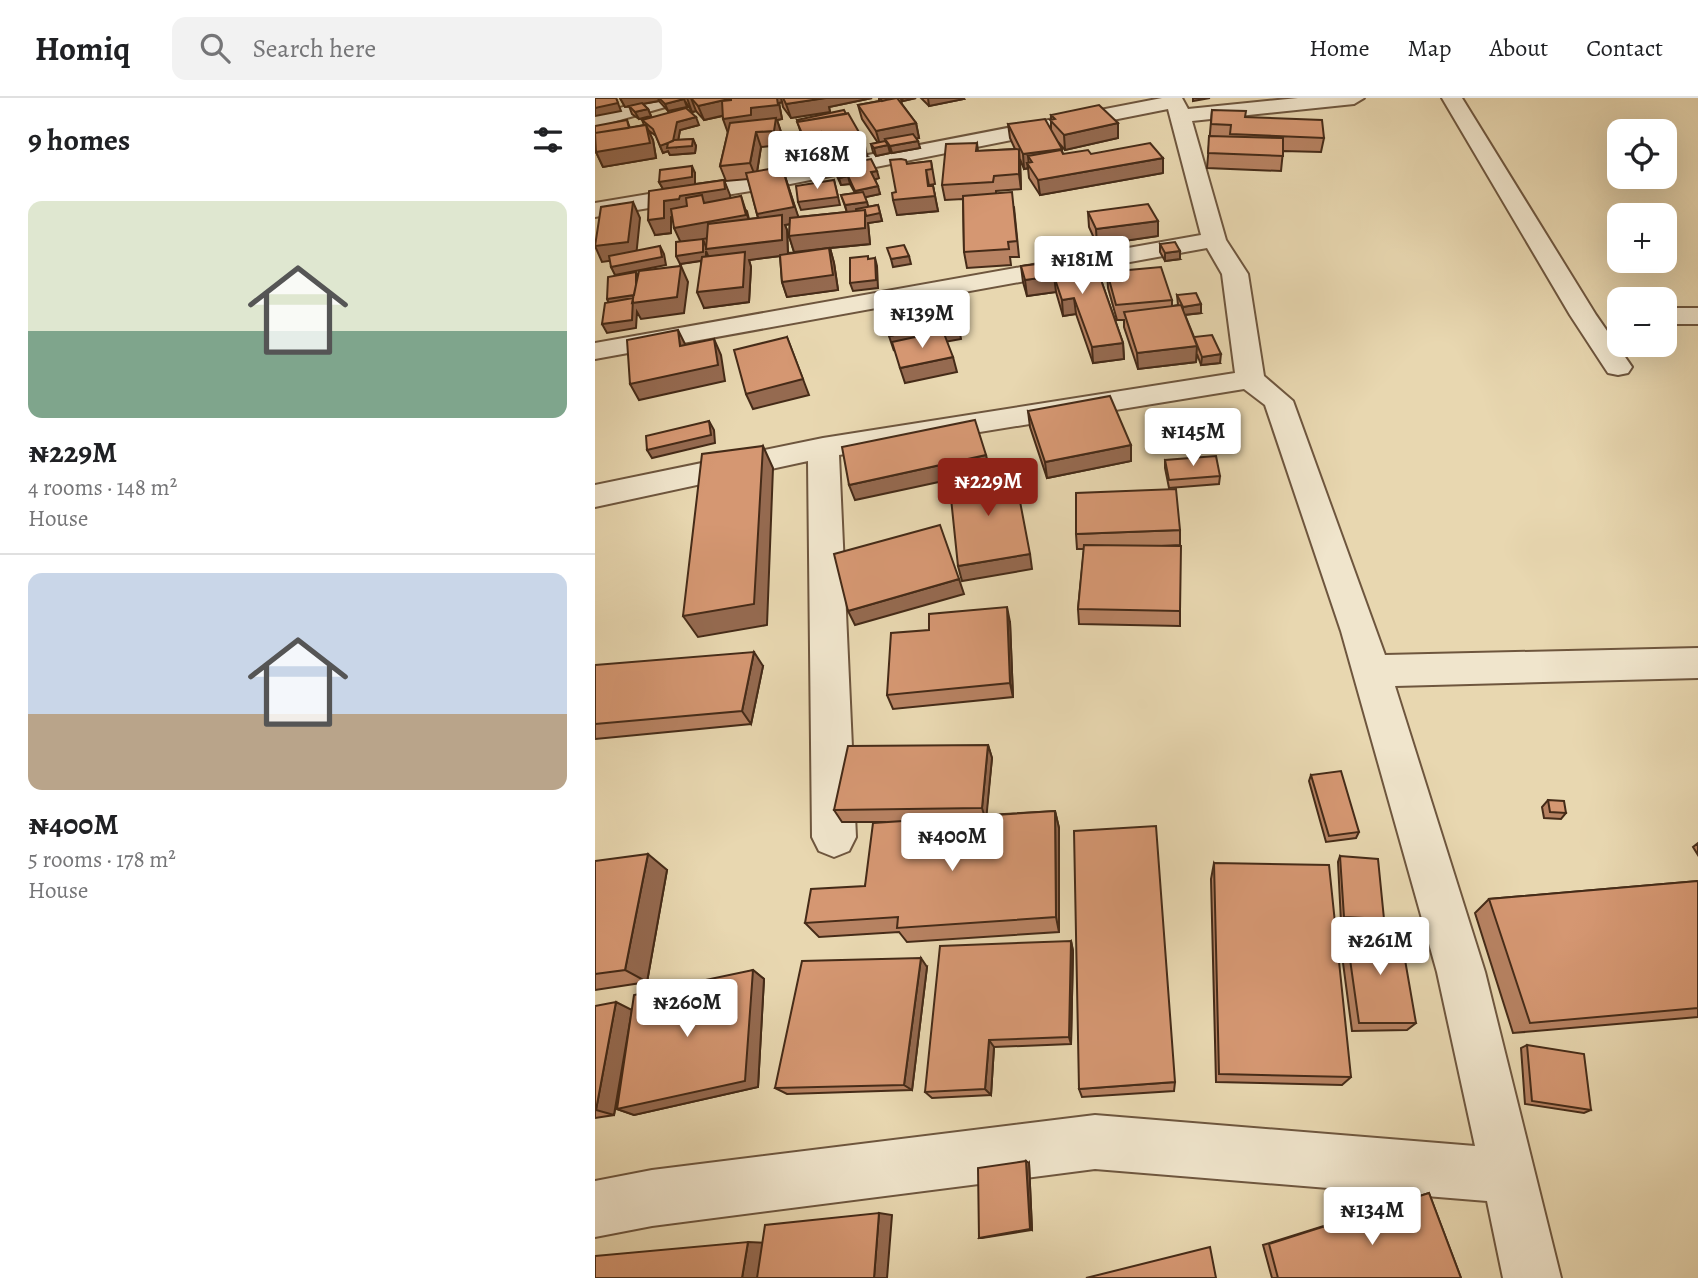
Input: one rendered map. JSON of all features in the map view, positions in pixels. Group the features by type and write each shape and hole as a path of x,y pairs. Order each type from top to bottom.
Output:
{"street":[{"path":"595,121 676,98"},
{"path":"595,211 779,180 1176,105 1354,98"},
{"path":"1452,98 1583,315 1618,367"},
{"path":"1176,105 1214,240 1235,274 1250,379 1278,401 1371,671 1461,972 1532,1278"},
{"path":"595,351 1214,240"},
{"path":"1583,315 1607,316"},
{"path":"1677,316 1698,316"},
{"path":"595,496 823,448 1250,379"},
{"path":"823,448 834,837"},
{"path":"1371,671 1698,663"},
{"path":"595,1209 652,1198 1095,1142 1508,1176"}],"building":[{"path":"595,98 616,98 618,103 595,108"},
{"path":"659,98 683,98 684,99 665,104"},
{"path":"691,98 728,98 729,99 698,106"},
{"path":"731,98 777,98 778,105 751,108 751,115 723,119 722,101"},
{"path":"783,98 826,98 786,104"},
{"path":"897,98 916,123 876,131 858,105"},
{"path":"642,103 648,109 635,112 629,106"},
{"path":"1099,105 1118,123 1064,135 1050,120 1055,119 1051,115"},
{"path":"686,108 696,117 677,122 673,141 660,146 653,129 642,120"},
{"path":"844,110 846,114 798,122 797,120"},
{"path":"1212,110 1246,111 1245,117 1322,120 1324,138 1230,134 1231,125 1211,124"},
{"path":"848,113 864,141 828,147 821,132 803,136 797,122"},
{"path":"776,118 774,131 756,132 750,163 720,166 730,123"},
{"path":"1045,119 1062,149 1023,154 1008,124"},
{"path":"627,120 629,128 595,133 595,126"},
{"path":"646,125 650,143 596,152 595,133"},
{"path":"913,134 918,141 890,146 885,139"},
{"path":"1209,136 1283,138 1283,156 1208,153"},
{"path":"693,139 692,146 667,148 668,143 674,140"},
{"path":"885,141 888,145 874,148 871,144"},
{"path":"977,143 976,151 1019,149 1019,174 994,176 993,182 942,185 946,144"},
{"path":"1150,143 1163,158 1038,180 1027,163 1032,162 1028,156 1061,150 1063,154 1088,150 1091,154"},
{"path":"871,159 877,171 871,172 878,186 855,191 848,176 839,178 833,166"},
{"path":"890,160 906,160 907,164 931,161 932,169 926,170 928,186 933,186 935,196 893,200 892,193 896,192"},
{"path":"692,166 692,177 659,182 660,170"},
{"path":"782,167 794,207 757,214 746,173"},
{"path":"724,180 725,189 664,201 664,218 648,220 649,191"},
{"path":"834,180 838,197 798,202 796,186"},
{"path":"863,192 867,202 845,205 841,195"},
{"path":"1012,192 1017,241 1008,242 1009,249 964,252 963,196"},
{"path":"702,195 704,203 741,196 746,215 674,228 671,209 687,206 686,198"},
{"path":"633,202 628,242 595,246 601,207"},
{"path":"1148,204 1158,221 1096,229 1088,212"},
{"path":"878,205 880,213 866,216 865,210 856,211 856,209"},
{"path":"865,210 865,228 789,236 790,218"},
{"path":"782,215 782,240 706,249 708,224"},
{"path":"703,239 703,252 676,256 676,242"},
{"path":"1175,242 1180,251 1165,253 1160,244"},
{"path":"904,245 909,256 891,259 887,248"},
{"path":"660,246 662,257 611,267 609,256"},
{"path":"829,248 833,275 782,282 780,255"},
{"path":"745,252 743,287 697,292 702,257"},
{"path":"868,256 868,259 875,258 876,280 850,283 850,258"},
{"path":"1093,257 1123,343 1092,347 1074,298 1062,300 1054,276 1025,280 1021,266"},
{"path":"681,266 677,297 632,303 639,271"},
{"path":"1161,267 1172,300 1116,305 1107,272"},
{"path":"636,272 634,295 607,299 608,277"},
{"path":"1196,293 1201,304 1183,307 1177,295"},
{"path":"633,298 632,320 602,324 605,303"},
{"path":"950,301 958,323 889,336 883,313"},
{"path":"1181,305 1197,346 1137,353 1124,312"},
{"path":"678,330 680,346 714,339 718,365 630,384 627,340"},
{"path":"943,331 953,357 900,368 892,342"},
{"path":"1212,335 1221,354 1202,357 1194,337"},
{"path":"787,337 803,379 746,394 734,350"},
{"path":"1110,396 1131,445 1045,462 1028,411"},
{"path":"975,420 986,455 849,485 842,447"},
{"path":"709,421 711,435 647,450 646,436"},
{"path":"763,446 754,604 683,616 702,454"},
{"path":"1216,456 1220,476 1169,480 1165,460"},
{"path":"1014,470 1030,554 958,566 949,479"},
{"path":"1176,489 1180,530 1076,534 1076,493"},
{"path":"940,525 959,579 848,611 834,554"},
{"path":"1084,545 1181,546 1180,611 1078,609"},
{"path":"1007,607 1010,683 887,695 891,633 929,630 929,614"},
{"path":"754,652 742,711 595,724 595,665"},
{"path":"988,745 982,808 834,810 848,746"},
{"path":"1341,771 1359,832 1329,836 1311,775"},
{"path":"1548,800 1564,801 1566,813 1550,812"},
{"path":"1055,811 1056,917 897,928 898,917 805,923 811,889 865,886 873,823"},
{"path":"1156,826 1175,1082 1079,1089 1074,831"},
{"path":"648,854 625,970 595,974 595,861"},
{"path":"1340,856 1378,859 1384,919 1344,917"},
{"path":"1214,863 1329,865 1351,1077 1219,1074"},
{"path":"1698,881 1698,1008 1530,1023 1489,899"},
{"path":"1346,931 1400,931 1416,1023 1359,1023"},
{"path":"1071,941 1069,1037 989,1040 985,1089 925,1092 940,946"},
{"path":"921,958 904,1085 775,1088 802,961"},
{"path":"753,970 745,1081 617,1109 634,995"},
{"path":"616,1002 596,1110 595,1110 595,1006"},
{"path":"1527,1045 1584,1054 1591,1110 1532,1101"},
{"path":"1026,1161 1030,1229 979,1238 978,1168"},
{"path":"1429,1193 1461,1278 1278,1278 1269,1244"},
{"path":"879,1213 874,1278 757,1278 765,1225"},
{"path":"748,1242 742,1278 595,1278 595,1256"},
{"path":"1210,1247 1216,1278 1086,1278"}]}
